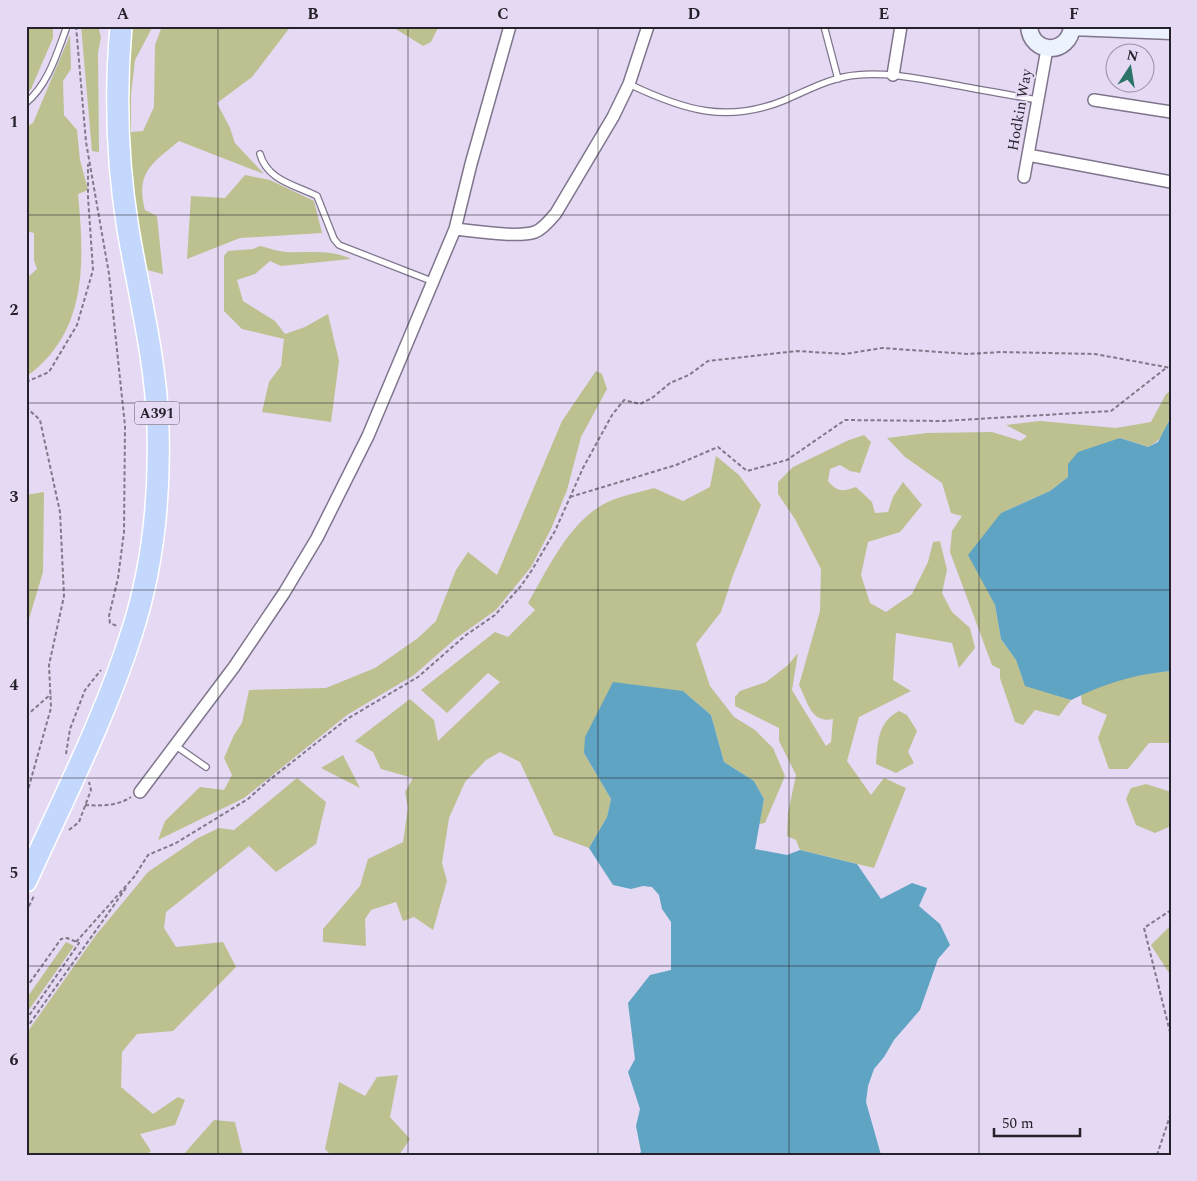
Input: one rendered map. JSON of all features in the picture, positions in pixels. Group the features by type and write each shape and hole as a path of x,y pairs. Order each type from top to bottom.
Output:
{"highway":[{"name":"A391","path":"26,881 99,720 128,643 144,587 154,524 158,473 158,425 154,380 128,228 118,150 117,80 121,26"}],"street":[{"path":"140,792 176,746 268,618 317,538 368,436 455,230 471,164 510,26"},
{"path":"455,230 504,234 536,232 547,223 556,213 580,175 613,118 629,84 648,26"},
{"path":"893,75 901,26"},
{"path":"1029,26 1031,38 1040,47 1046,49 1065,44 1071,33 1072,26 1171,31"},
{"name":"Hodkin Way","path":"1024,177 1046,49"},
{"path":"1094,100 1171,112"},
{"path":"1028,155 1171,182"}],"lane":[{"path":"26,103 39,92 54,62 65,26"},
{"path":"824,26 838,79"},
{"path":"629,84 664,101 700,111 726,114 762,108 838,79 856,75 893,75 1037,100"},
{"path":"260,154 263,165 273,175 317,196 334,239 339,245 434,282"},
{"path":"176,746 206,767"}],"path":[{"path":"26,382 49,372 54,364 77,325 93,270 88,197 88,160 76,26"},
{"path":"88,160 96,190 109,274 125,426 124,532 118,578 109,616 110,623 119,627"},
{"path":"26,1029 148,855 176,843 248,799 347,719 418,677 466,635 495,615 522,586 532,570 555,531 583,468 612,415 624,400 640,404 652,398 670,383 689,375 708,361 797,351 845,354 882,348 968,354 1001,352 1095,354 1171,368"},
{"path":"570,497 676,466 718,447 747,470 787,460 845,420 943,422 1111,411 1166,368"},
{"path":"26,406 40,420 60,512 64,596 49,665 52,708 26,797"},
{"path":"65,757 70,729 85,690 93,683 104,665"},
{"path":"26,716 51,694"},
{"path":"86,805 102,806 122,803 140,792"},
{"path":"76,942 134,877"},
{"path":"1171,910 1144,928 1171,1036"},
{"path":"26,988 61,939 67,938 79,943 26,1020"},
{"path":"1157,1155 1171,1113"}],"green space":[{"path":"26,26 53,26 53,38 31,89 26,94"},
{"path":"81,26 98,26 101,37 98,53 99,152 92,151"},
{"path":"129,26 148,26 151,30 135,60 131,95 131,132 143,131 154,107 155,45 162,26 291,26 252,77 217,103 230,128 235,143 264,174 179,141 154,162 148,170 142,186 143,197 145,210 157,216 163,274 147,270 134,211 125,141"},
{"path":"391,26 439,26 431,42 423,46"},
{"path":"70,35 71,69 63,81 64,115 77,130 80,160 88,190 78,194 81,236 80,278 77,299 71,319 62,338 49,356 26,376 26,279 37,269 34,260 34,233 26,231 26,127 33,123"},
{"path":"245,175 270,180 314,201 322,233 240,238 187,259 191,196 225,198"},
{"path":"260,246 285,252 336,254 351,259 281,266 270,261 255,274 237,280 243,301 275,321 285,334 305,327 328,314 339,361 331,422 262,412 269,382 281,366 284,339 242,329 224,311 224,256 228,251 253,249"},
{"path":"596,371 602,374 607,389 581,437 567,490 551,529 531,567 496,610 455,639 414,675 347,715 244,798 158,840 165,821 200,787 224,790 232,775 224,758 234,735 242,723 249,690 326,688 375,668 418,638 436,621 456,570 468,552 497,575 562,421"},
{"path":"1171,391 1168,423 1161,437 1156,442 1148,447 1120,438 1068,464 1068,477 1050,491 1001,513 985,584 995,605 1001,639 1016,660 1025,685 1071,700 1059,716 1035,710 1023,725 1015,722 1000,678 1000,669 992,665 950,552 952,531 962,516 951,513 942,483 905,457 887,438 927,433 992,432 1021,441 1027,436 1006,425 1040,421 1116,428 1151,422 1166,394"},
{"path":"864,435 871,442 860,473 850,471 840,465 830,469 828,481 840,490 856,487 872,502 875,513 888,512 893,497 903,482 922,505 900,532 868,542 861,575 870,603 886,612 912,594 928,562 933,542 940,541 947,570 942,593 952,612 970,628 975,648 959,668 952,643 896,633 893,680 911,691 859,717 847,761 871,795 884,778 906,788 874,868 800,850 796,840 787,836 788,813 796,775 779,741 779,728 735,706 735,697 740,691 766,682 788,665 798,653 792,690 826,746 831,742 833,719 826,720 815,715 799,685 820,611 821,569 795,519 778,494 778,482 793,467 849,440"},
{"path":"716,456 739,475 761,505 732,578 721,612 696,644 710,686 734,717 755,730 773,748 785,776 765,823 759,824 764,799 754,781 724,762 711,715 683,691 584,753 611,799 607,817 589,848 554,835 520,762 500,752 486,760 465,782 449,818 442,863 447,881 433,930 414,917 403,921 396,902 371,910 365,919 366,946 323,942 323,929 360,886 368,859 403,842 408,808 405,792 413,778 381,769 373,752 355,741 410,699 434,720 438,741 500,682 488,673 447,713 421,690 495,632 508,637 535,610 528,603 559,549 578,524 608,502 654,488 683,501 710,487"},
{"path":"44,492 43,572 26,629 26,495"},
{"path":"1171,671 1171,743 1149,743 1128,769 1109,769 1098,738 1107,715 1082,704 1081,695 1103,685 1125,679"},
{"path":"899,711 907,715 917,731 908,752 914,763 896,773 876,764 878,741 883,727 886,721"},
{"path":"343,755 360,788 321,768"},
{"path":"297,778 326,802 316,844 276,872 249,846 166,912 164,928 176,947 223,942 236,967 173,1031 137,1034 122,1052 121,1087 153,1114 178,1097 185,1100 175,1125 140,1134 151,1151 146,1155 26,1154 26,1034 96,935 148,872 198,838 219,828 234,830"},
{"path":"1146,784 1171,792 1171,826 1155,833 1136,825 1126,799 1131,788"},
{"path":"1171,925 1171,976 1151,945"},
{"path":"66,942 74,946 26,1014 26,999"},
{"path":"398,1075 390,1117 410,1139 399,1155 331,1155 325,1149 339,1082 365,1096 377,1077"},
{"path":"214,1120 235,1122 243,1155 183,1155"}],"water":[{"path":"1171,417 1171,671 1120,681 1071,700 1025,686 1016,660 1001,639 995,605 968,555 1001,513 1050,491 1068,477 1068,464 1078,452 1120,438 1148,447 1158,442"},
{"path":"613,682 683,691 711,715 724,762 754,781 764,799 755,849 787,855 800,850 857,864 881,899 912,883 927,888 919,906 940,924 950,945 938,959 920,1010 894,1040 874,1069 868,1086 866,1102 881,1155 638,1155 641,1152 636,1126 640,1109 628,1072 635,1059 628,1003 650,975 671,970 671,922 662,909 659,895 652,887 643,886 631,889 613,885 589,848 607,817 611,799 584,753 585,737"}]}
